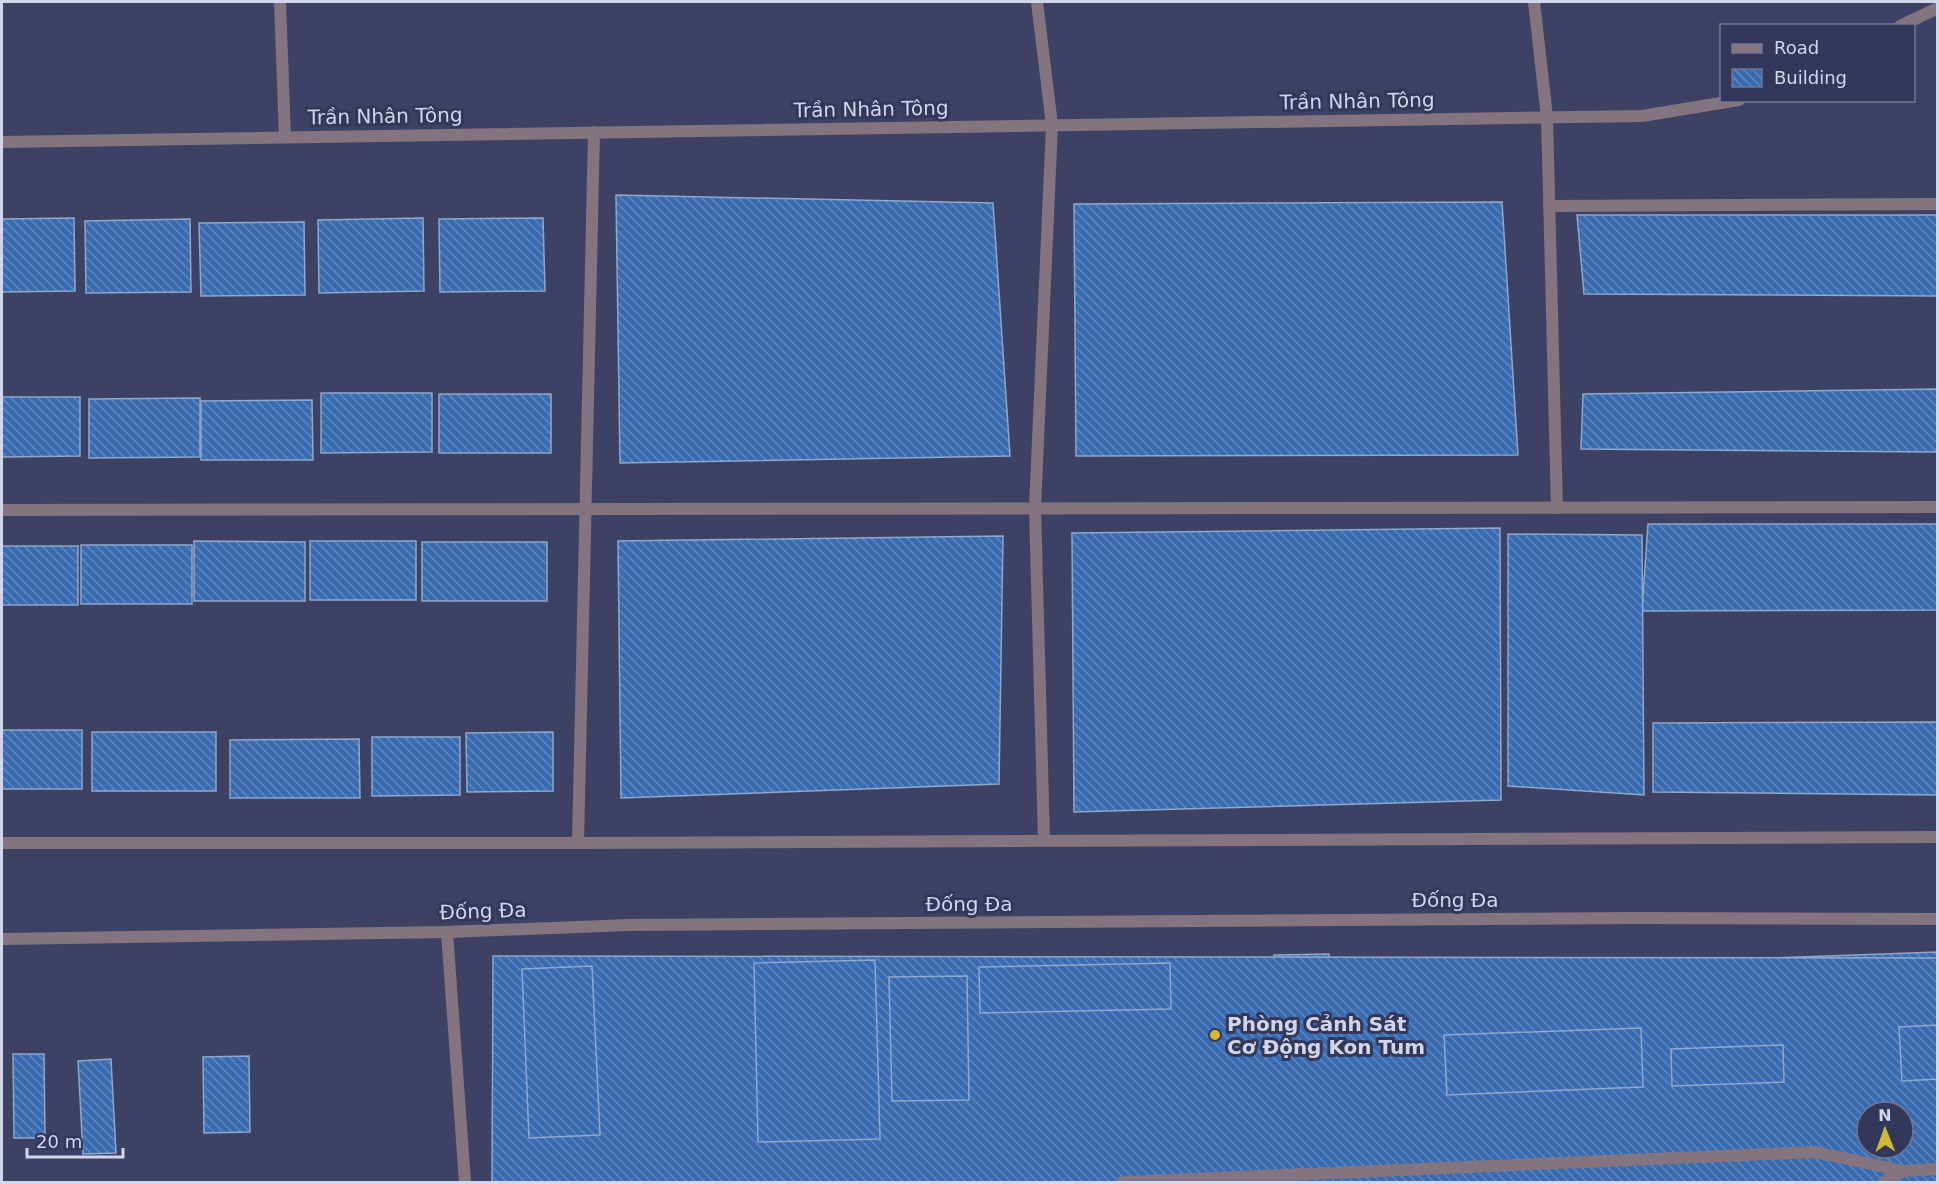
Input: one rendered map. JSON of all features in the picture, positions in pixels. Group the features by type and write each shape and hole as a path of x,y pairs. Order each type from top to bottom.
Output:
{"street":[{"path":"280,2 285,137"},
{"path":"1037,2 1052,125 1035,508 1044,840"},
{"path":"1534,2 1547,117 1557,508"},
{"path":"1904,24 1938,8"},
{"name":"Trần Nhân Tông","path":"2,142 1642,116 1727,102"},
{"path":"578,843 594,132"},
{"path":"1549,206 1938,204"},
{"path":"2,510 1938,507"},
{"path":"2,843 1938,837"},
{"name":"Đống Đa","path":"2,939 447,932 641,925 1635,918 1938,919"},
{"path":"447,932 465,1182"},
{"path":"1123,1182 1815,1152 1902,1171 1938,1169"},
{"path":"1884,1182 1902,1171"}],"building":[{"path":"616,195 993,203 1010,456 620,463"},
{"path":"1502,202 1518,455 1076,456 1074,204"},
{"path":"1577,215 1938,215 1938,296 1584,294"},
{"path":"74,218 75,291 2,292 2,219"},
{"path":"423,218 424,291 319,293 318,220"},
{"path":"543,218 545,291 440,292 439,219"},
{"path":"190,219 191,292 86,293 85,221"},
{"path":"304,222 305,295 201,296 199,223"},
{"path":"1938,389 1938,452 1581,449 1583,394"},
{"path":"321,393 432,393 432,452 321,453"},
{"path":"439,394 551,394 551,453 439,453"},
{"path":"2,397 80,397 80,456 2,457"},
{"path":"200,398 200,457 89,458 89,399"},
{"path":"312,400 313,460 201,460 201,401"},
{"path":"1648,524 1938,524 1938,610 1642,611"},
{"path":"1500,528 1501,800 1074,812 1072,533"},
{"path":"1508,534 1642,535 1644,795 1508,786"},
{"path":"1003,536 999,784 621,798 618,541"},
{"path":"194,541 305,542 305,601 194,601"},
{"path":"310,541 416,541 416,600 310,600"},
{"path":"422,542 547,542 547,601 422,601"},
{"path":"81,545 192,545 192,604 81,604"},
{"path":"2,546 78,546 78,605 2,605"},
{"path":"1938,722 1938,795 1653,792 1653,723"},
{"path":"2,730 82,730 82,789 2,789"},
{"path":"92,732 216,732 216,791 92,791"},
{"path":"553,732 553,791 467,792 466,733"},
{"path":"372,737 460,737 460,795 372,796"},
{"path":"359,739 360,798 230,798 230,740"},
{"path":"1938,952 1938,1003 1743,1011 1741,959"},
{"path":"1329,954 1334,1100 1278,1102 1274,955"},
{"name":"Phòng Cảnh Sát Cơ Động Kon Tum","path":"493,956 1938,958 1938,1182 492,1182"},
{"path":"875,960 880,1139 758,1142 754,963"},
{"path":"1170,963 1171,1009 980,1013 979,967"},
{"path":"592,966 600,1135 529,1138 522,969"},
{"path":"967,976 969,1100 892,1101 889,977"},
{"path":"1938,1025 1938,1079 1902,1081 1899,1027"},
{"path":"1641,1028 1643,1087 1447,1095 1444,1035"},
{"path":"1783,1045 1784,1082 1672,1086 1671,1049"},
{"path":"13,1054 44,1054 45,1138 14,1138"},
{"path":"249,1056 250,1132 204,1133 203,1057"},
{"path":"111,1059 116,1153 83,1154 78,1061"}],"place":[{"name":"Phòng Cảnh Sát Cơ Động Kon Tum","path":"1215,1035"}]}
